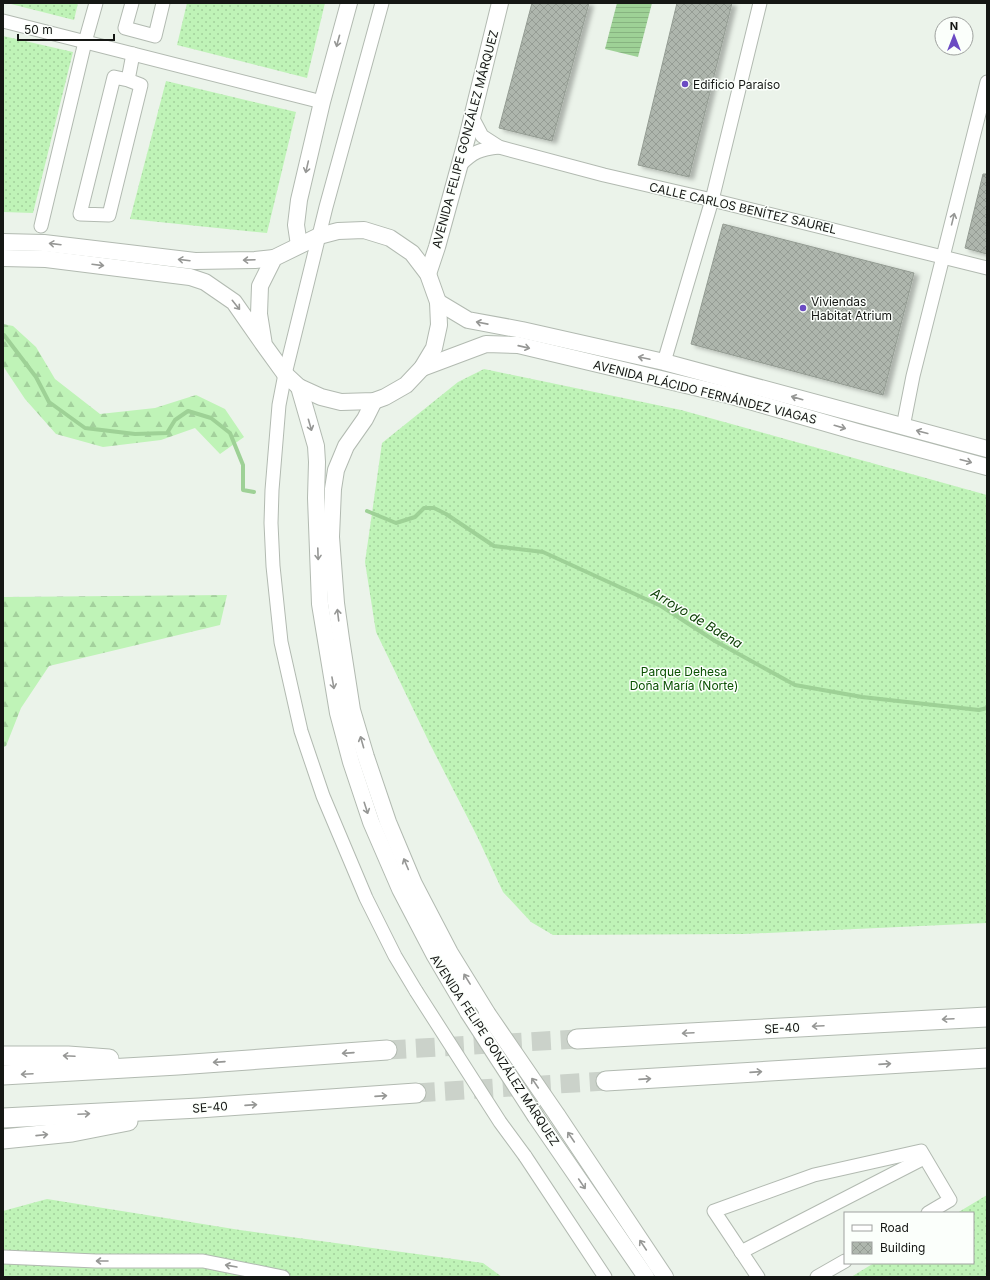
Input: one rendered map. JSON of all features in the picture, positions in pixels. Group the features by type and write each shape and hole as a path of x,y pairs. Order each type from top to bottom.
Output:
{"highway":[{"name":"SE-40","path":"577,1039 987,1017"},
{"path":"3,1075 178,1065 387,1050"},
{"path":"3,1056 68,1056 178,1065"},
{"path":"606,1081 987,1058"},
{"name":"SE-40","path":"3,1118 199,1108 416,1093"},
{"path":"3,1139 72,1132 199,1108"}],"main road":[{"path":"299,245 296,225 299,200 322,102 349,3"},
{"name":"AVENIDA FELIPE GONZÁLEZ MÁRQUEZ","path":"428,274 460,165 500,3"},
{"path":"3,242 44,243 195,261 255,260 274,258 319,236 338,231 364,230 390,238 412,253 428,274 438,302 439,325 434,348 422,368 406,385 385,397 374,401 341,402 320,397 299,387 285,374 234,302 205,282 190,277 46,259 3,258"},
{"path":"264,345 259,314 260,286 274,258"},
{"name":"AVENIDA PLÁCIDO FERNÁNDEZ VIAGAS","path":"438,302 468,320 522,330 664,362 987,449"},
{"name":"AVENIDA PLÁCIDO FERNÁNDEZ VIAGAS","path":"422,368 486,344 518,345 732,396 987,467"},
{"name":"AVENIDA FELIPE GONZÁLEZ MÁRQUEZ","path":"299,387 316,446 316,498 320,604 338,713 351,762 371,822 400,889 435,956 468,1012 536,1117 646,1277"},
{"name":"AVENIDA FELIPE GONZÁLEZ MÁRQUEZ","path":"374,401 365,419 346,446 336,470 333,489 331,537 340,639 352,710 366,758 388,822 414,884 450,952 487,1013 665,1277"}],"street":[{"path":"41,226 85,42 96,3"},
{"path":"132,3 125,28 155,36 163,3"},
{"path":"382,3 319,236 285,374 279,405 271,501 273,566 281,642 301,730 323,796 366,898 395,956 500,1122 605,1277"},
{"path":"664,362 712,200 760,3"},
{"path":"3,21 322,102"},
{"path":"128,80 133,54"},
{"path":"114,77 128,80 141,85 109,214 80,214 114,77"},
{"path":"903,427 913,376 987,82"},
{"name":"CALLE CARLOS BENÍTEZ SAUREL","path":"472,117 482,136 499,147 604,175 987,268"},
{"name":"CALLE CARLOS BENÍTEZ SAUREL","path":"460,165 470,155 480,150 499,147"},
{"path":"758,1277 714,1211 814,1175 921,1151 950,1200 930,1212"},
{"path":"741,1252 924,1158"},
{"path":"3,1257 96,1261 203,1261 283,1277"},
{"path":"818,1277 844,1262"}],"green space":[{"path":"7,3 78,3 74,20"},
{"path":"187,3 325,3 307,78 177,45"},
{"path":"3,36 73,52 33,213 3,212"},
{"path":"166,81 296,112 267,233 130,219"},
{"path":"3,324 13,326 36,347 55,379 100,414 155,408 196,395 225,409 244,437 220,454 195,428 161,440 103,447 56,434 25,399 3,366"},
{"name":"Parque Dehesa Doña María (Norte)","path":"484,369 681,410 987,495 987,923 743,934 553,935 531,922 503,892 477,836 430,744 376,632 365,562 382,443 458,382"},
{"path":"227,595 220,625 49,666 21,708 6,746 3,747 3,597"},
{"path":"987,1195 987,1277 851,1277 872,1264 974,1264 974,1212 959,1212"},
{"path":"47,1199 240,1230 483,1263 502,1277 3,1277 3,1211"}],"shaded area":[{"path":"617,3 652,3 638,57 605,49"}],"building":[{"path":"532,3 589,3 552,141 499,128"},
{"name":"Edificio Paraíso","path":"677,3 732,3 689,177 638,165"},
{"path":"983,174 987,174 987,254 965,248"},
{"name":"Viviendas Habitat Atrium","path":"723,224 914,273 883,395 691,344"}],"waterway":[{"path":"3,335 36,377 49,402 85,428 135,434 167,433 175,420 188,411 211,418 230,433 243,465 243,490 254,492"},
{"name":"Arroyo de Baena","path":"367,511 396,523 415,517 424,508 434,508 446,514 494,546 543,552 661,606 715,641 795,685 862,697 979,710 987,708"}],"tunnel":[{"path":"387,1050 577,1039"},
{"path":"416,1093 606,1081"}],"place":[{"name":"Edificio Paraíso","path":"685,84"},
{"name":"Viviendas Habitat Atrium","path":"803,308"}]}
